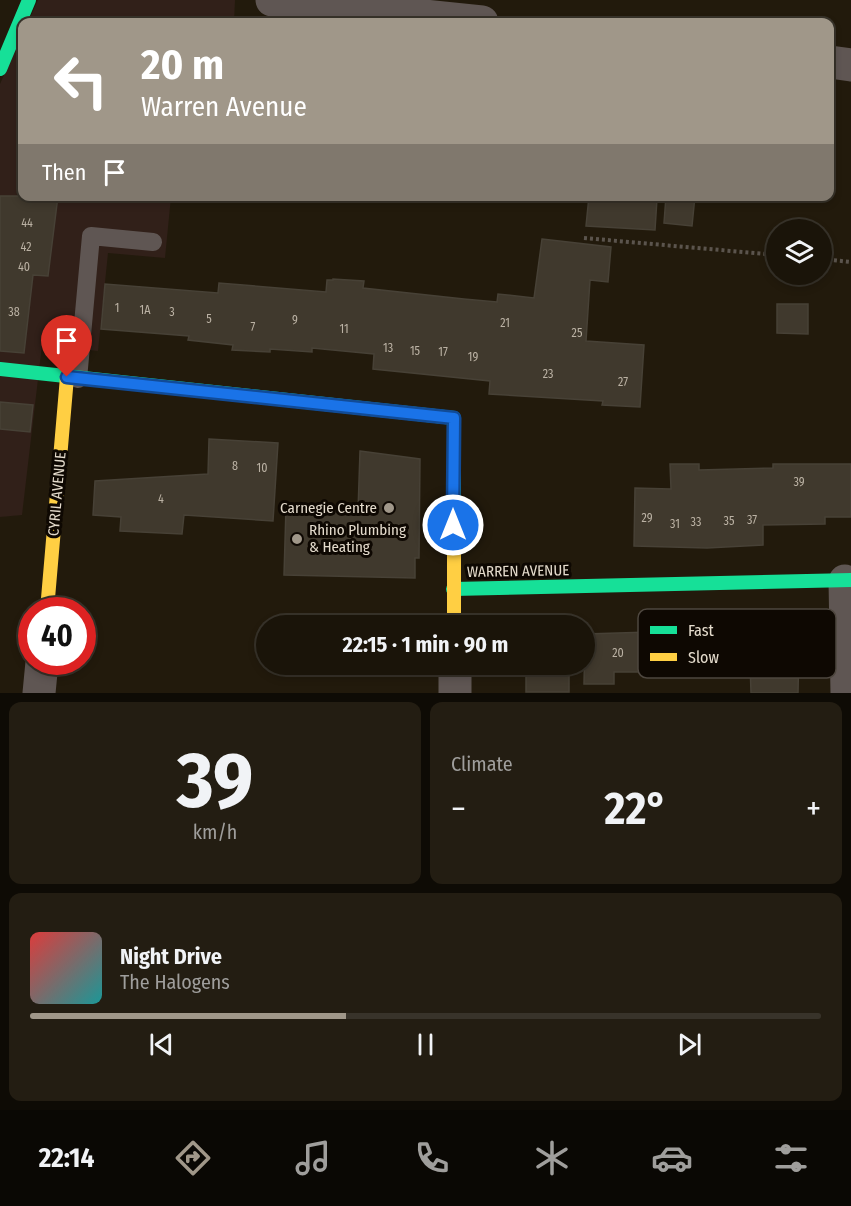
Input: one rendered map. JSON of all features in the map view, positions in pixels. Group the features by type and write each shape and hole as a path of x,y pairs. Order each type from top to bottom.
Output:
{"street":[{"path":"21,18 29,0"},
{"path":"272,0 444,18"},
{"path":"0,69 18,26"},
{"path":"834,63 851,65"},
{"name":"WARREN AVENUE","path":"0,369 454,418 453,589 848,580"},
{"name":"CYRIL AVENUE","path":"48,597 73,378"},
{"path":"847,693 848,580"},
{"path":"453,589 454,615"},
{"path":"39,693 41,675"},
{"path":"455,675 455,693"}],"lane":[{"path":"73,378 91,236 153,242"}],"path":[{"path":"584,238 766,254"},
{"path":"832,260 851,262"}],"shaded area":[{"path":"38,0 235,0 234,18 30,18"},
{"path":"18,43 18,201 171,201 165,258 108,253 98,351 42,345 22,515 0,517 0,84"}],"building":[{"path":"0,196 18,196 18,201 57,201 48,276 33,275 24,353 0,351"},
{"path":"588,201 657,201 655,230 586,226"},
{"path":"666,201 694,201 692,226 664,223"},
{"path":"542,239 611,247 608,282 590,280 586,341 644,345 640,407 602,405 603,401 489,394 490,381 373,369 374,354 312,348 312,352 270,349 270,352 232,350 233,345 188,340 189,336 101,329 105,284 218,293 219,283 326,292 327,280 333,279 364,281 363,288 464,299 497,302 498,294 534,298"},
{"path":"777,304 808,304 808,334 777,333"},
{"path":"0,402 33,405 30,432 0,429"},
{"path":"209,439 278,443 273,521 184,515 182,534 120,531 121,517 93,515 95,481 208,474"},
{"path":"360,451 420,459 419,558 415,558 415,578 284,575 286,508 358,511"},
{"path":"670,464 699,464 699,470 773,468 773,464 851,464 851,517 825,517 825,524 763,525 763,545 707,548 634,546 635,488 671,489"},
{"path":"638,632 638,672 614,672 614,684 584,684 584,675 595,675 595,634"},
{"path":"526,675 569,675 569,692 526,692"},
{"path":"751,678 798,678 798,693 751,693"}],"traffic: fast":[{"path":"21,18 29,0"},
{"path":"0,69 18,26"},
{"path":"0,369 454,418 454,524"},
{"path":"453,589 851,580"}],"traffic: slow":[{"path":"48,597 67,377"},
{"path":"454,524 454,615"}],"place":[{"name":"Carnegie Centre","path":"389,508"},
{"name":"Rhino Plumbing & Heating","path":"297,539"}],"route":[{"path":"67,377 454,418 453,525"}]}
